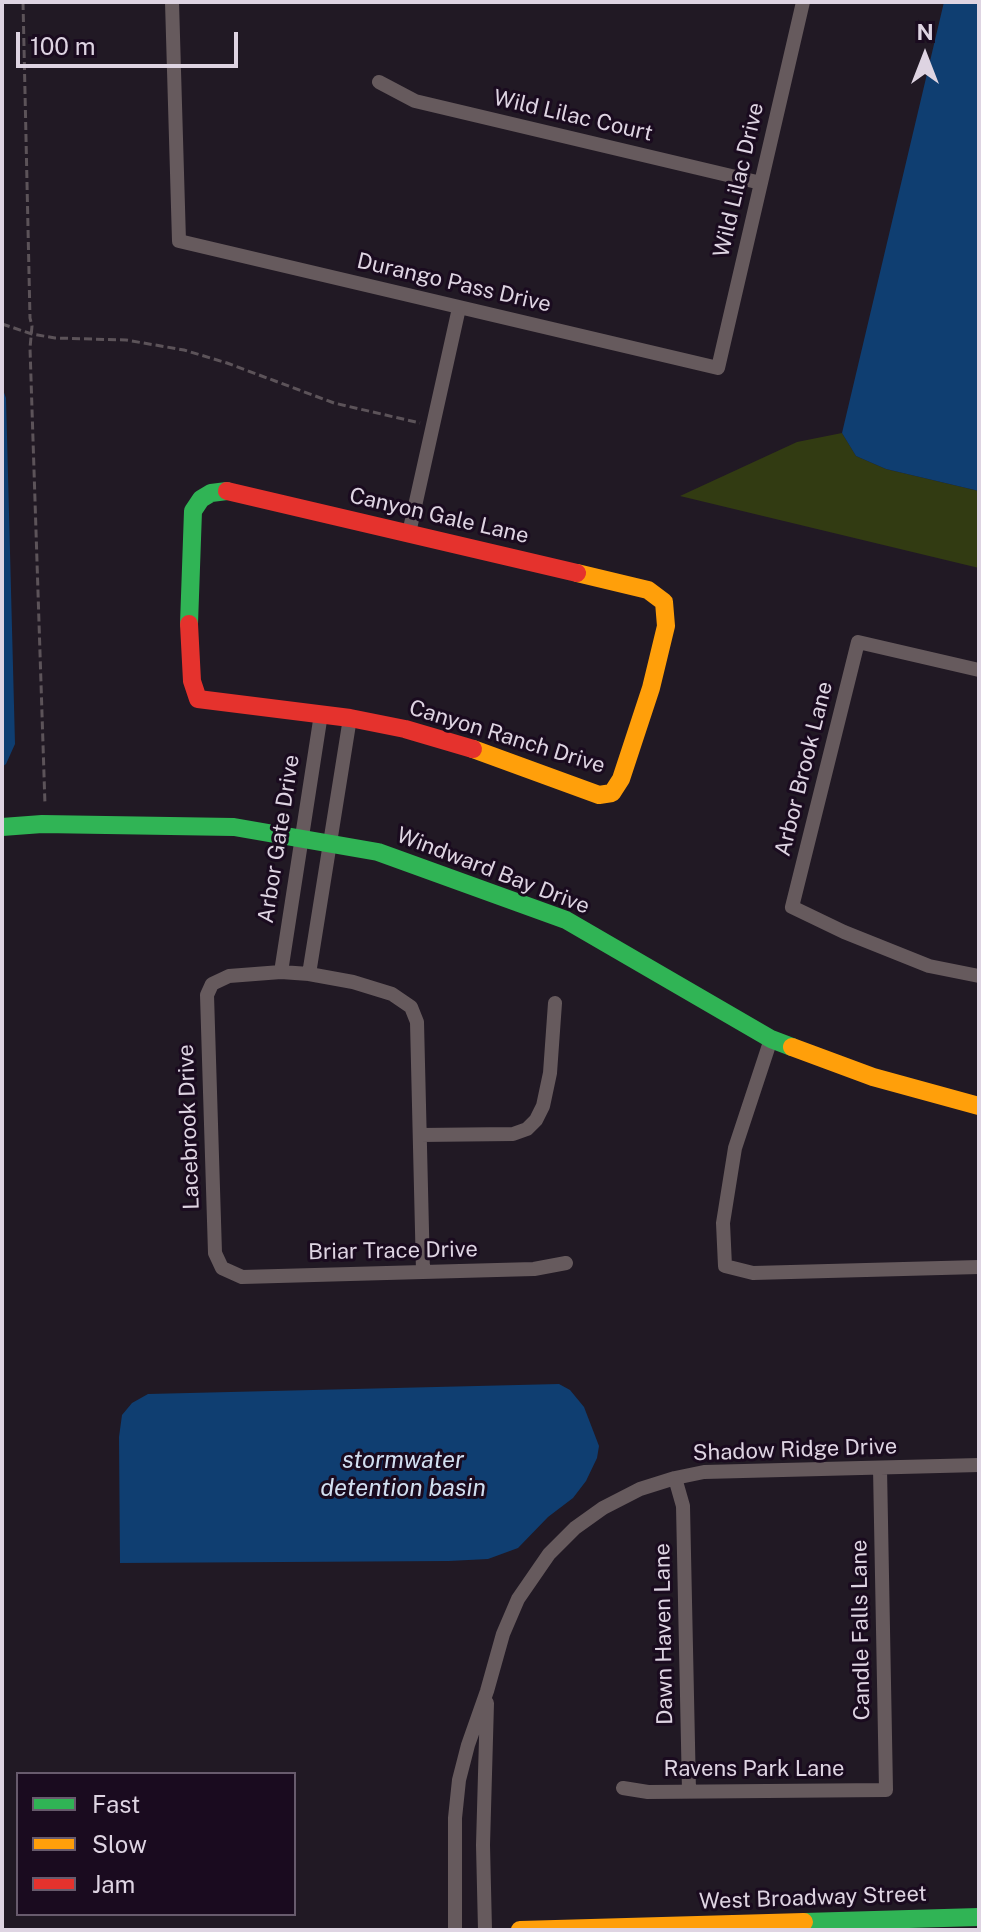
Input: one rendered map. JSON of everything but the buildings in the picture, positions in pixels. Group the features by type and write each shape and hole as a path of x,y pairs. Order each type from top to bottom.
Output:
{"street":[{"name":"Durango Pass Drive","path":"172,2 179,241 718,368"},
{"name":"Wild Lilac Drive","path":"718,368 803,2"},
{"name":"Wild Lilac Court","path":"379,82 415,101 761,183"},
{"path":"409,533 459,308"},
{"name":"Canyon Gale Lane","path":"198,699 192,681 189,632 193,511 201,499 211,493 227,491 648,590 664,602 666,626 651,688 621,779 612,793"},
{"name":"Arbor Brook Lane","path":"979,670 858,642 792,907 929,966 979,976"},
{"name":"Canyon Ranch Drive","path":"198,699 350,718 459,744 599,795 612,793"},
{"name":"Arbor Gate Drive","path":"281,972 321,714"},
{"path":"309,974 350,718"},
{"name":"Windward Bay Drive","path":"2,827 42,824 234,827 378,852 566,920 771,1039 873,1077 979,1106"},
{"path":"281,972 353,982 392,994 411,1007 417,1022 423,1272"},
{"name":"Lacebrook Drive","path":"222,1268 215,1253 207,995 212,984 229,976 281,972"},
{"path":"420,1135 513,1134 527,1129 543,1106 550,1073 555,1003"},
{"path":"771,1039 735,1148 723,1223 725,1266 753,1273 979,1267"},
{"name":"Briar Trace Drive","path":"222,1268 242,1277 534,1269 566,1263"},
{"name":"Shadow Ridge Drive","path":"455,1930 456,1800 465,1753 510,1616 527,1584 549,1554 575,1528 612,1503 640,1489 675,1478 722,1471 979,1465"},
{"name":"Candle Falls Lane","path":"880,1468 886,1790"},
{"name":"Dawn Haven Lane","path":"675,1478 683,1506 689,1791"},
{"name":"Shadow Ridge Drive","path":"485,1930 483,1845 487,1691"},
{"name":"Ravens Park Lane","path":"623,1788 648,1792 886,1790"},
{"name":"West Broadway Street","path":"520,1930 979,1917"}],"path":[{"path":"23,2 45,805"},
{"path":"2,324 32,334 79,340 126,340 184,350 334,403 416,422"}],"green space":[{"path":"842,433 856,456 886,469 979,491 979,568 680,496 797,442"}],"water":[{"path":"944,2 979,2 979,491 886,469 856,456 842,433"},
{"path":"2,387 6,398 15,744 2,767"},
{"name":"stormwater detention basin","path":"559,1384 570,1390 584,1407 599,1446 597,1458 586,1481 573,1498 548,1517 518,1548 488,1559 449,1561 120,1563 119,1437 122,1415 132,1403 148,1394"}],"traffic: fast":[{"path":"189,624 193,511 201,499 211,493 227,491"},
{"path":"2,827 42,824 234,827 378,852 566,920 771,1039 792,1047"},
{"path":"804,1922 979,1917"}],"traffic: slow":[{"path":"473,749 599,795 612,793 621,779 651,688 666,626 664,602 648,590 577,573"},
{"path":"792,1047 873,1077 979,1106"},
{"path":"520,1930 804,1922"}],"traffic: jam":[{"path":"227,491 577,573"},
{"path":"189,624 192,681 198,699 350,718 405,729 473,749"}]}
